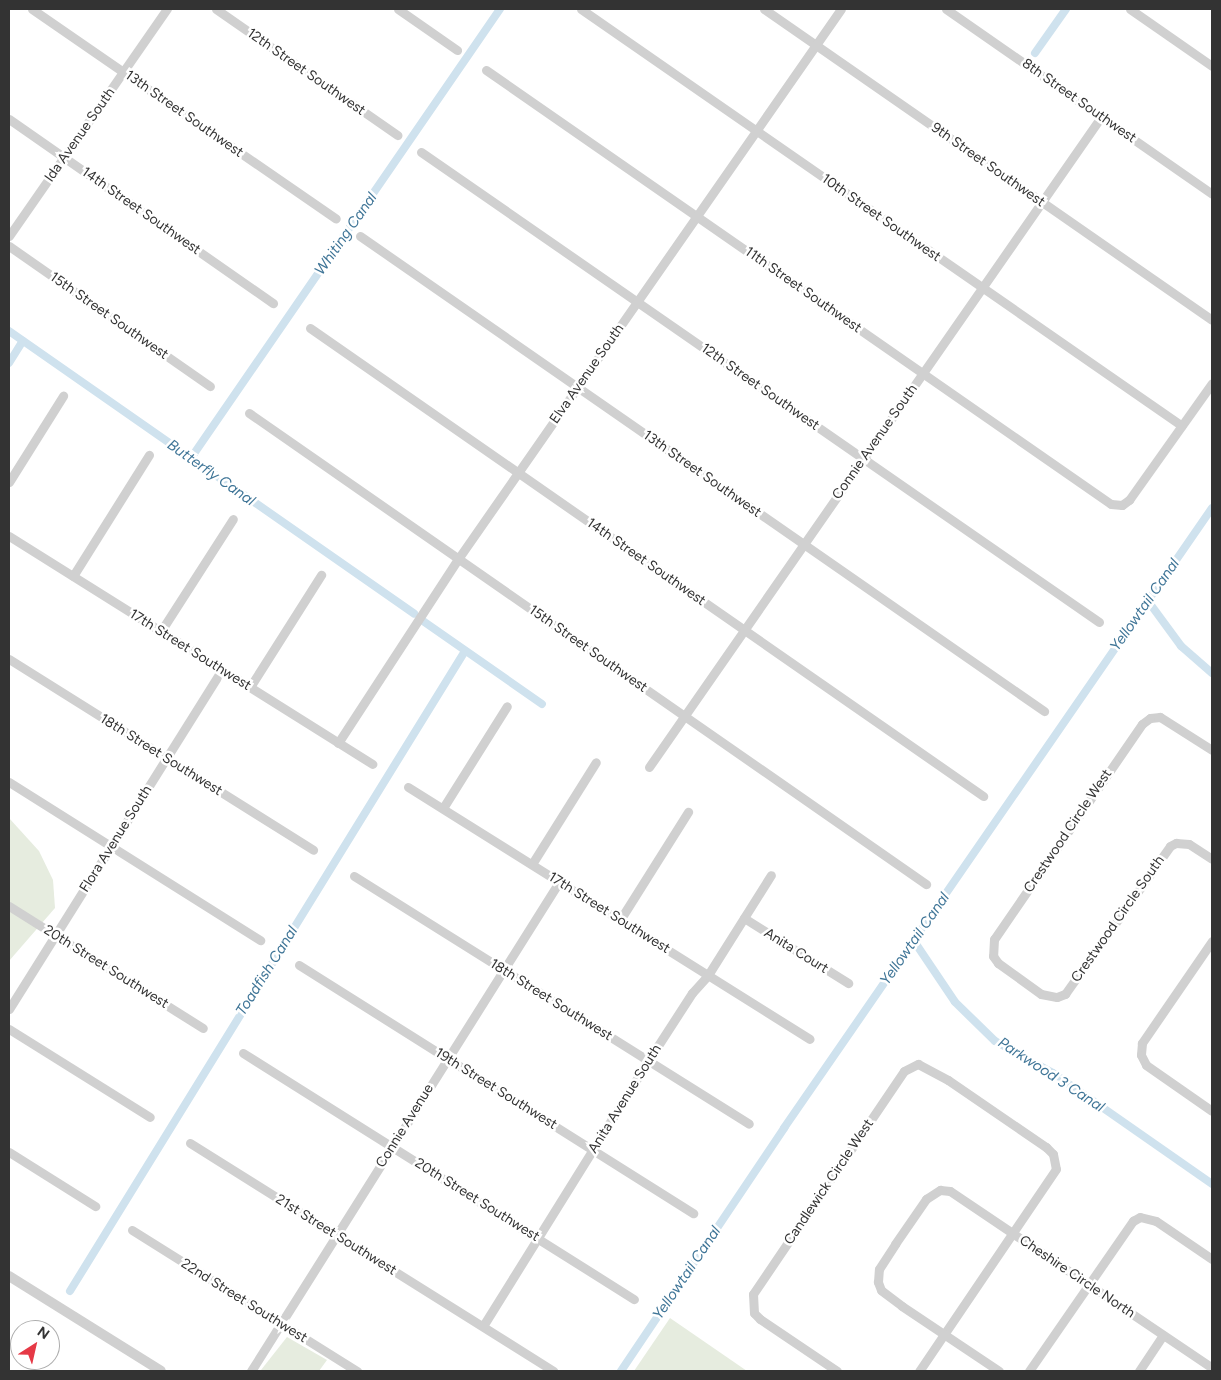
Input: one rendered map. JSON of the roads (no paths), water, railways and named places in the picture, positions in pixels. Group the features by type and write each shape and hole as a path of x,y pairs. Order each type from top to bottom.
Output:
{"street":[{"name":"13th Street Southwest","path":"32,9 336,219"},
{"name":"Ida Avenue South","path":"9,236 167,9"},
{"name":"12th Street Southwest","path":"216,9 397,135"},
{"path":"398,9 457,50"},
{"name":"10th Street Southwest","path":"581,9 1182,426"},
{"name":"9th Street Southwest","path":"764,9 1212,320"},
{"name":"Elva Avenue South","path":"338,742 458,559 841,9"},
{"name":"8th Street Southwest","path":"946,9 1212,194"},
{"path":"1130,9 1212,66"},
{"name":"11th Street Southwest","path":"486,70 1105,500 1122,505 1140,487 1182,426"},
{"name":"Connie Avenue South","path":"649,767 1101,117"},
{"name":"14th Street Southwest","path":"9,119 272,303"},
{"name":"12th Street Southwest","path":"421,152 1098,622"},
{"name":"13th Street Southwest","path":"360,236 1044,711"},
{"name":"15th Street Southwest","path":"9,246 210,386"},
{"name":"14th Street Southwest","path":"310,328 983,796"},
{"path":"1182,426 1212,383"},
{"path":"9,482 63,396"},
{"name":"15th Street Southwest","path":"249,413 926,884"},
{"path":"73,576 149,456"},
{"path":"161,631 233,519"},
{"name":"17th Street Southwest","path":"9,536 372,764"},
{"path":"250,687 320,575"},
{"name":"18th Street Southwest","path":"9,659 313,850"},
{"name":"Flora Avenue South","path":"9,1009 222,670"},
{"path":"443,808 507,706"},
{"name":"Crestwood Circle West","path":"992,948 994,939 1125,748 1150,718 1160,717 1170,721 1212,750"},
{"path":"532,864 596,762"},
{"path":"9,782 260,940"},
{"name":"17th Street Southwest","path":"408,787 809,1039"},
{"path":"620,920 688,812"},
{"name":"Crestwood Circle South","path":"992,948 998,963 1041,994 1057,997 1065,994 1159,860 1176,842 1189,844 1212,860"},
{"name":"Anita Avenue South","path":"483,1326 692,993 708,975 772,875"},
{"name":"18th Street Southwest","path":"354,876 749,1124"},
{"name":"Connie Avenue","path":"251,1371 559,882"},
{"name":"20th Street Southwest","path":"9,906 203,1028"},
{"name":"Anita Court","path":"744,918 848,983"},
{"path":"1211,1107 1146,1065 1142,1055 1142,1043 1212,941"},
{"name":"19th Street Southwest","path":"299,964 693,1213"},
{"path":"9,1029 150,1118"},
{"name":"20th Street Southwest","path":"243,1053 634,1298"},
{"name":"Candlewick Circle West","path":"837,1371 760,1319 754,1313 751,1302 775,1261 904,1071 911,1066 926,1066 948,1080 1046,1147 1055,1161 1056,1169 1012,1234"},
{"name":"21st Street Southwest","path":"190,1143 483,1326 538,1368"},
{"path":"9,1152 95,1206"},
{"name":"Cheshire Circle North","path":"944,1334 881,1290 878,1282 879,1269 895,1244 926,1199 940,1190 950,1191 1212,1368"},
{"path":"1028,1371 1133,1220 1140,1217 1151,1219 1212,1259"},
{"name":"22nd Street Southwest","path":"132,1230 357,1371"},
{"path":"920,1371 1012,1234"},
{"path":"9,1276 161,1371"},
{"path":"944,1334 999,1371"},
{"path":"1139,1371 1163,1335"},
{"path":"538,1368 553,1371"}],"waterway":[{"name":"Whiting Canal","path":"191,458 500,9"},
{"path":"1035,53 1066,9"},
{"name":"Butterfly Canal","path":"9,331 414,614"},
{"path":"9,363 23,341"},
{"name":"Yellowtail Canal","path":"621,1371 784,1128 1212,508"},
{"path":"1148,601 1181,646 1212,673"},
{"name":"Butterfly Canal","path":"423,621 542,704"},
{"name":"Toadfish Canal","path":"70,1291 465,651"},
{"name":"Parkwood 3 Canal","path":"914,941 955,1002 995,1041 1053,1073 1212,1184"}]}
